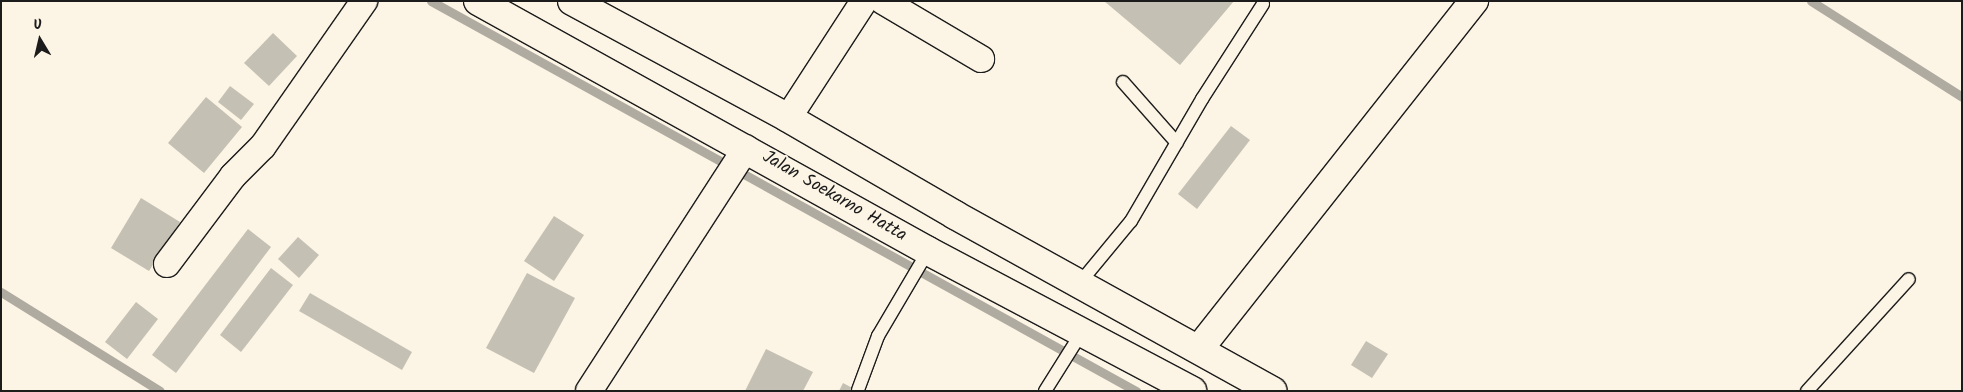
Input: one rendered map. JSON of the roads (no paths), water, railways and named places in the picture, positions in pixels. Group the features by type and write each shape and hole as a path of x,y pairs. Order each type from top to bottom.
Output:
{"main road":[{"name":"Jalan Soekarno Hatta","path":"478,1 742,154 1082,332 1179,388"},
{"path":"572,1 788,118 1078,285 1199,349 1272,391"},
{"path":"1199,349 1474,1"}],"street":[{"path":"167,264 233,176 263,146 328,56 364,1"},
{"path":"883,1 981,59"},
{"path":"788,118 860,7"},
{"path":"589,391 676,253 742,154"}],"lane":[{"path":"1078,285 1132,221 1177,143 1263,4"},
{"path":"1123,82 1177,143"},
{"path":"858,390 878,336 928,251"},
{"path":"1806,391 1909,279"},
{"path":"1045,391 1082,332"}],"waterway":[{"path":"431,1 1136,391"},
{"path":"1811,1 1962,97"},
{"path":"1,292 160,391"}]}
